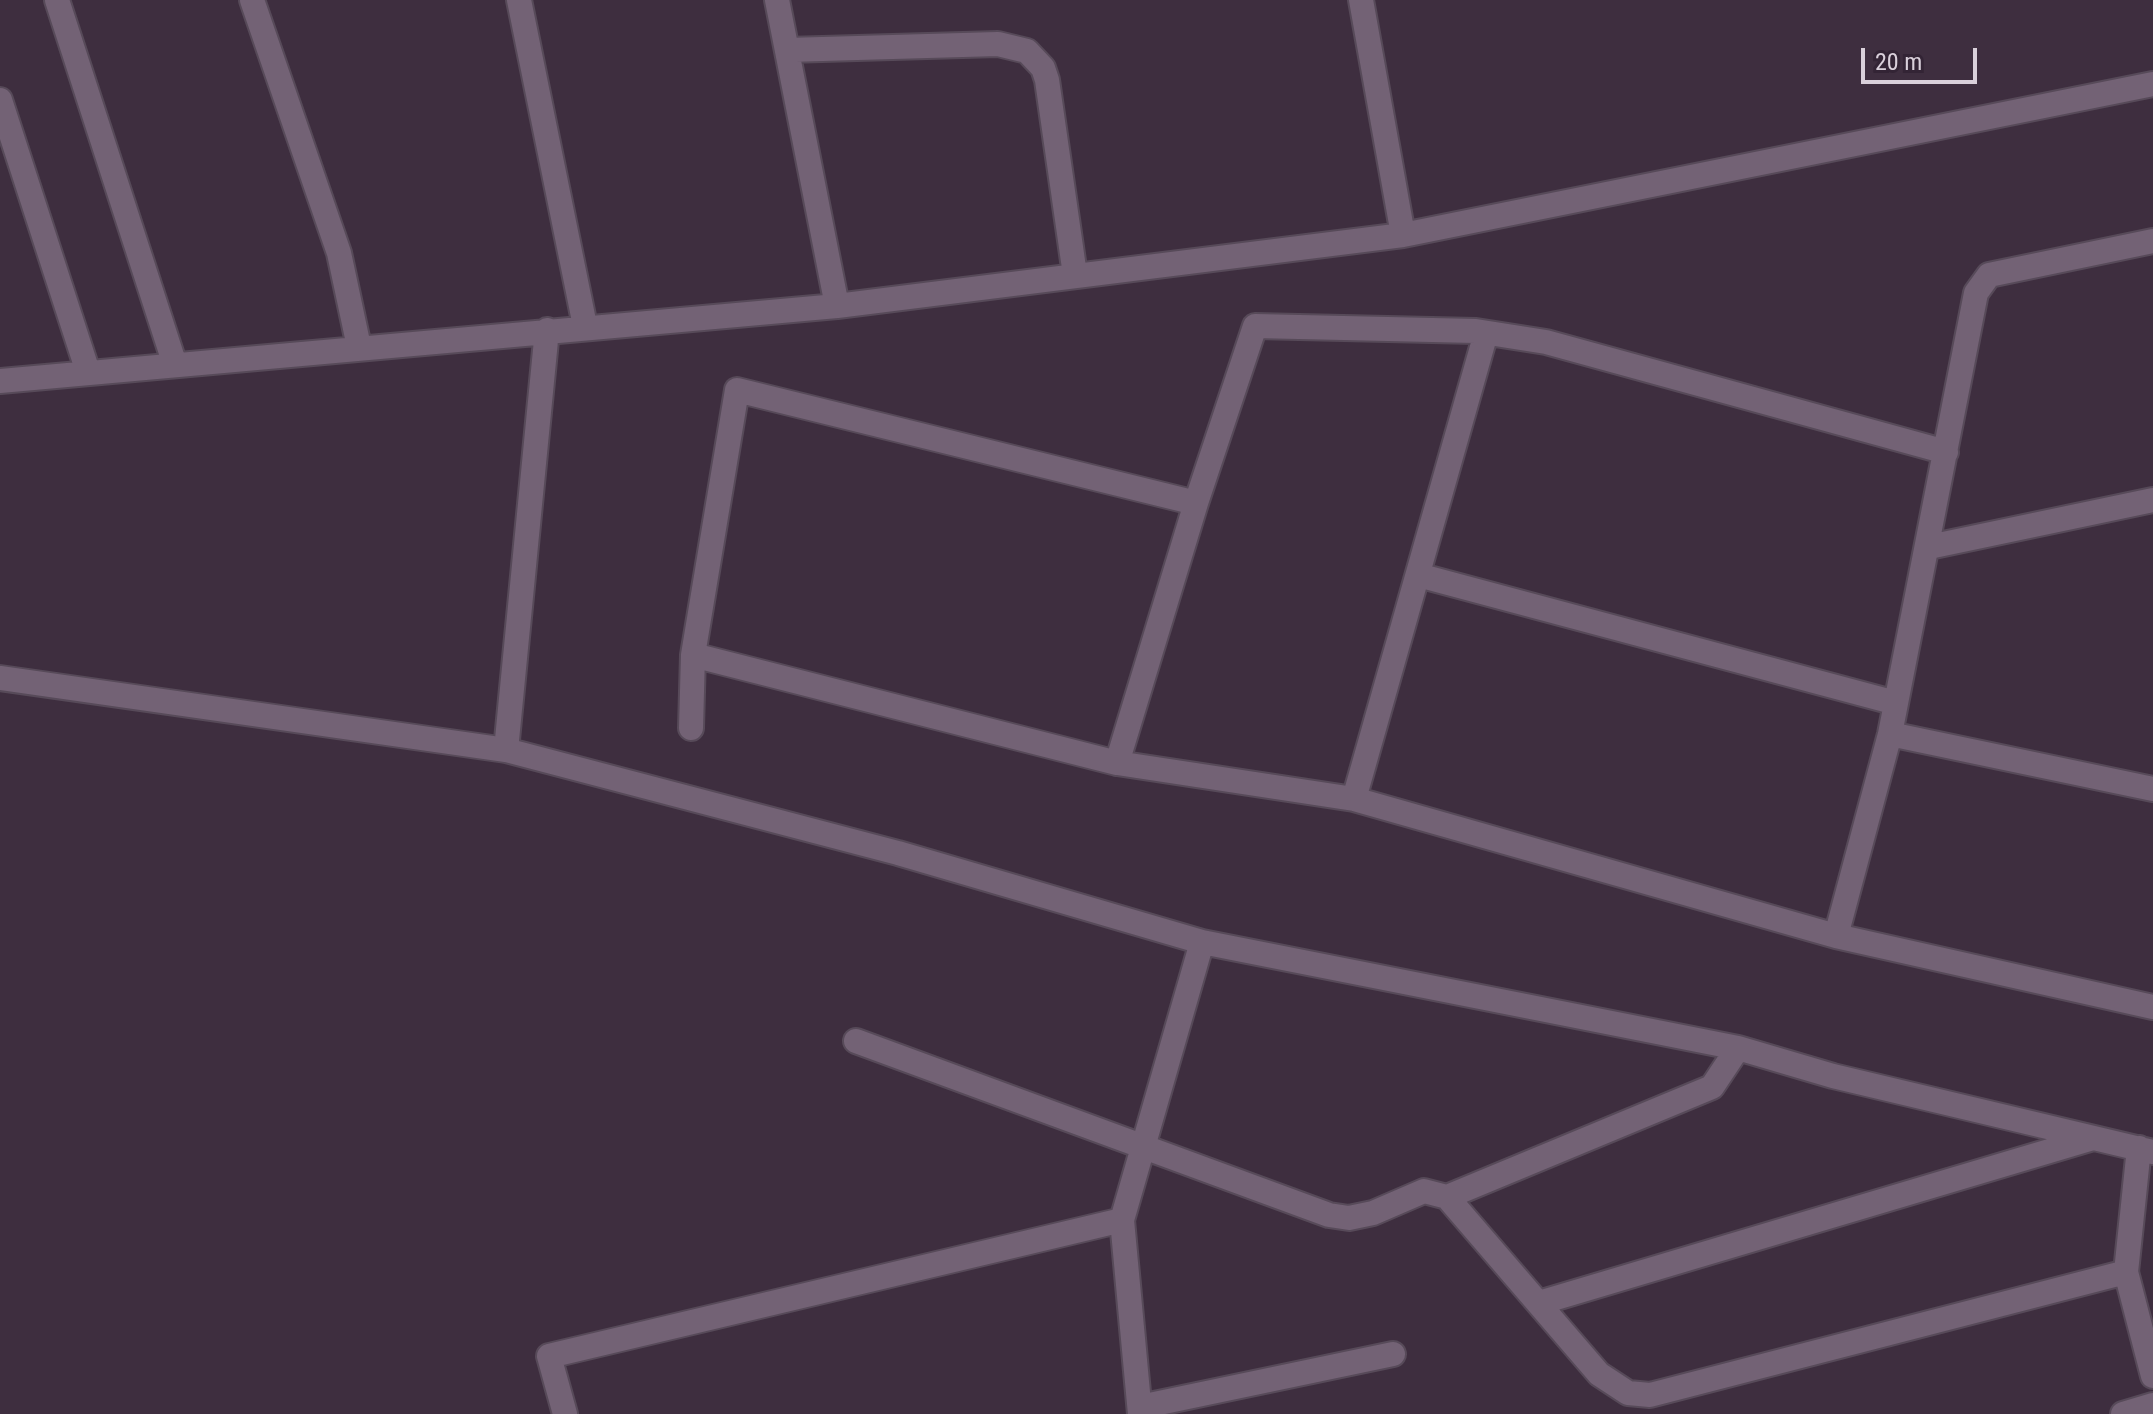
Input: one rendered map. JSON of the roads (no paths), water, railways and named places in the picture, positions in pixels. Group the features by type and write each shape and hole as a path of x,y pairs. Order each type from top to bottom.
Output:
{"street":[{"path":"57,0 175,365"},
{"path":"252,0 339,253 359,347"},
{"path":"519,0 585,326"},
{"path":"777,0 837,306"},
{"path":"1361,0 1403,235"},
{"path":"787,50 998,44 1027,51 1043,68 1047,80 1075,275"},
{"path":"0,381 585,326 837,306 1403,235 2153,84"},
{"path":"0,100 88,372"},
{"path":"1836,936 1890,734 1929,547 1976,293 1989,275 2153,241"},
{"path":"1117,763 1196,503 1255,326 1486,333 1546,342 1946,452"},
{"path":"506,750 547,330"},
{"path":"1354,799 1486,333"},
{"path":"691,728 693,655 737,390 1196,503"},
{"path":"1929,547 2153,500"},
{"path":"1418,575 1896,703"},
{"path":"693,655 1117,763 1354,799 1836,936 2153,1007"},
{"path":"0,678 506,750 898,853 1202,942 1738,1048 1833,1076 2146,1150 2126,1272 2153,1376"},
{"path":"1890,734 2153,789"},
{"path":"1202,942 1122,1220 1140,1410 1393,1354"},
{"path":"856,1041 1329,1215 1349,1218 1373,1213 1424,1191 1447,1197 1613,1386 1628,1393 1650,1395 2126,1272"},
{"path":"1447,1197 1712,1087 1738,1048"},
{"path":"1539,1303 2095,1138"},
{"path":"565,1414 549,1356 1122,1220"},
{"path":"2123,1414 2153,1405"}]}
